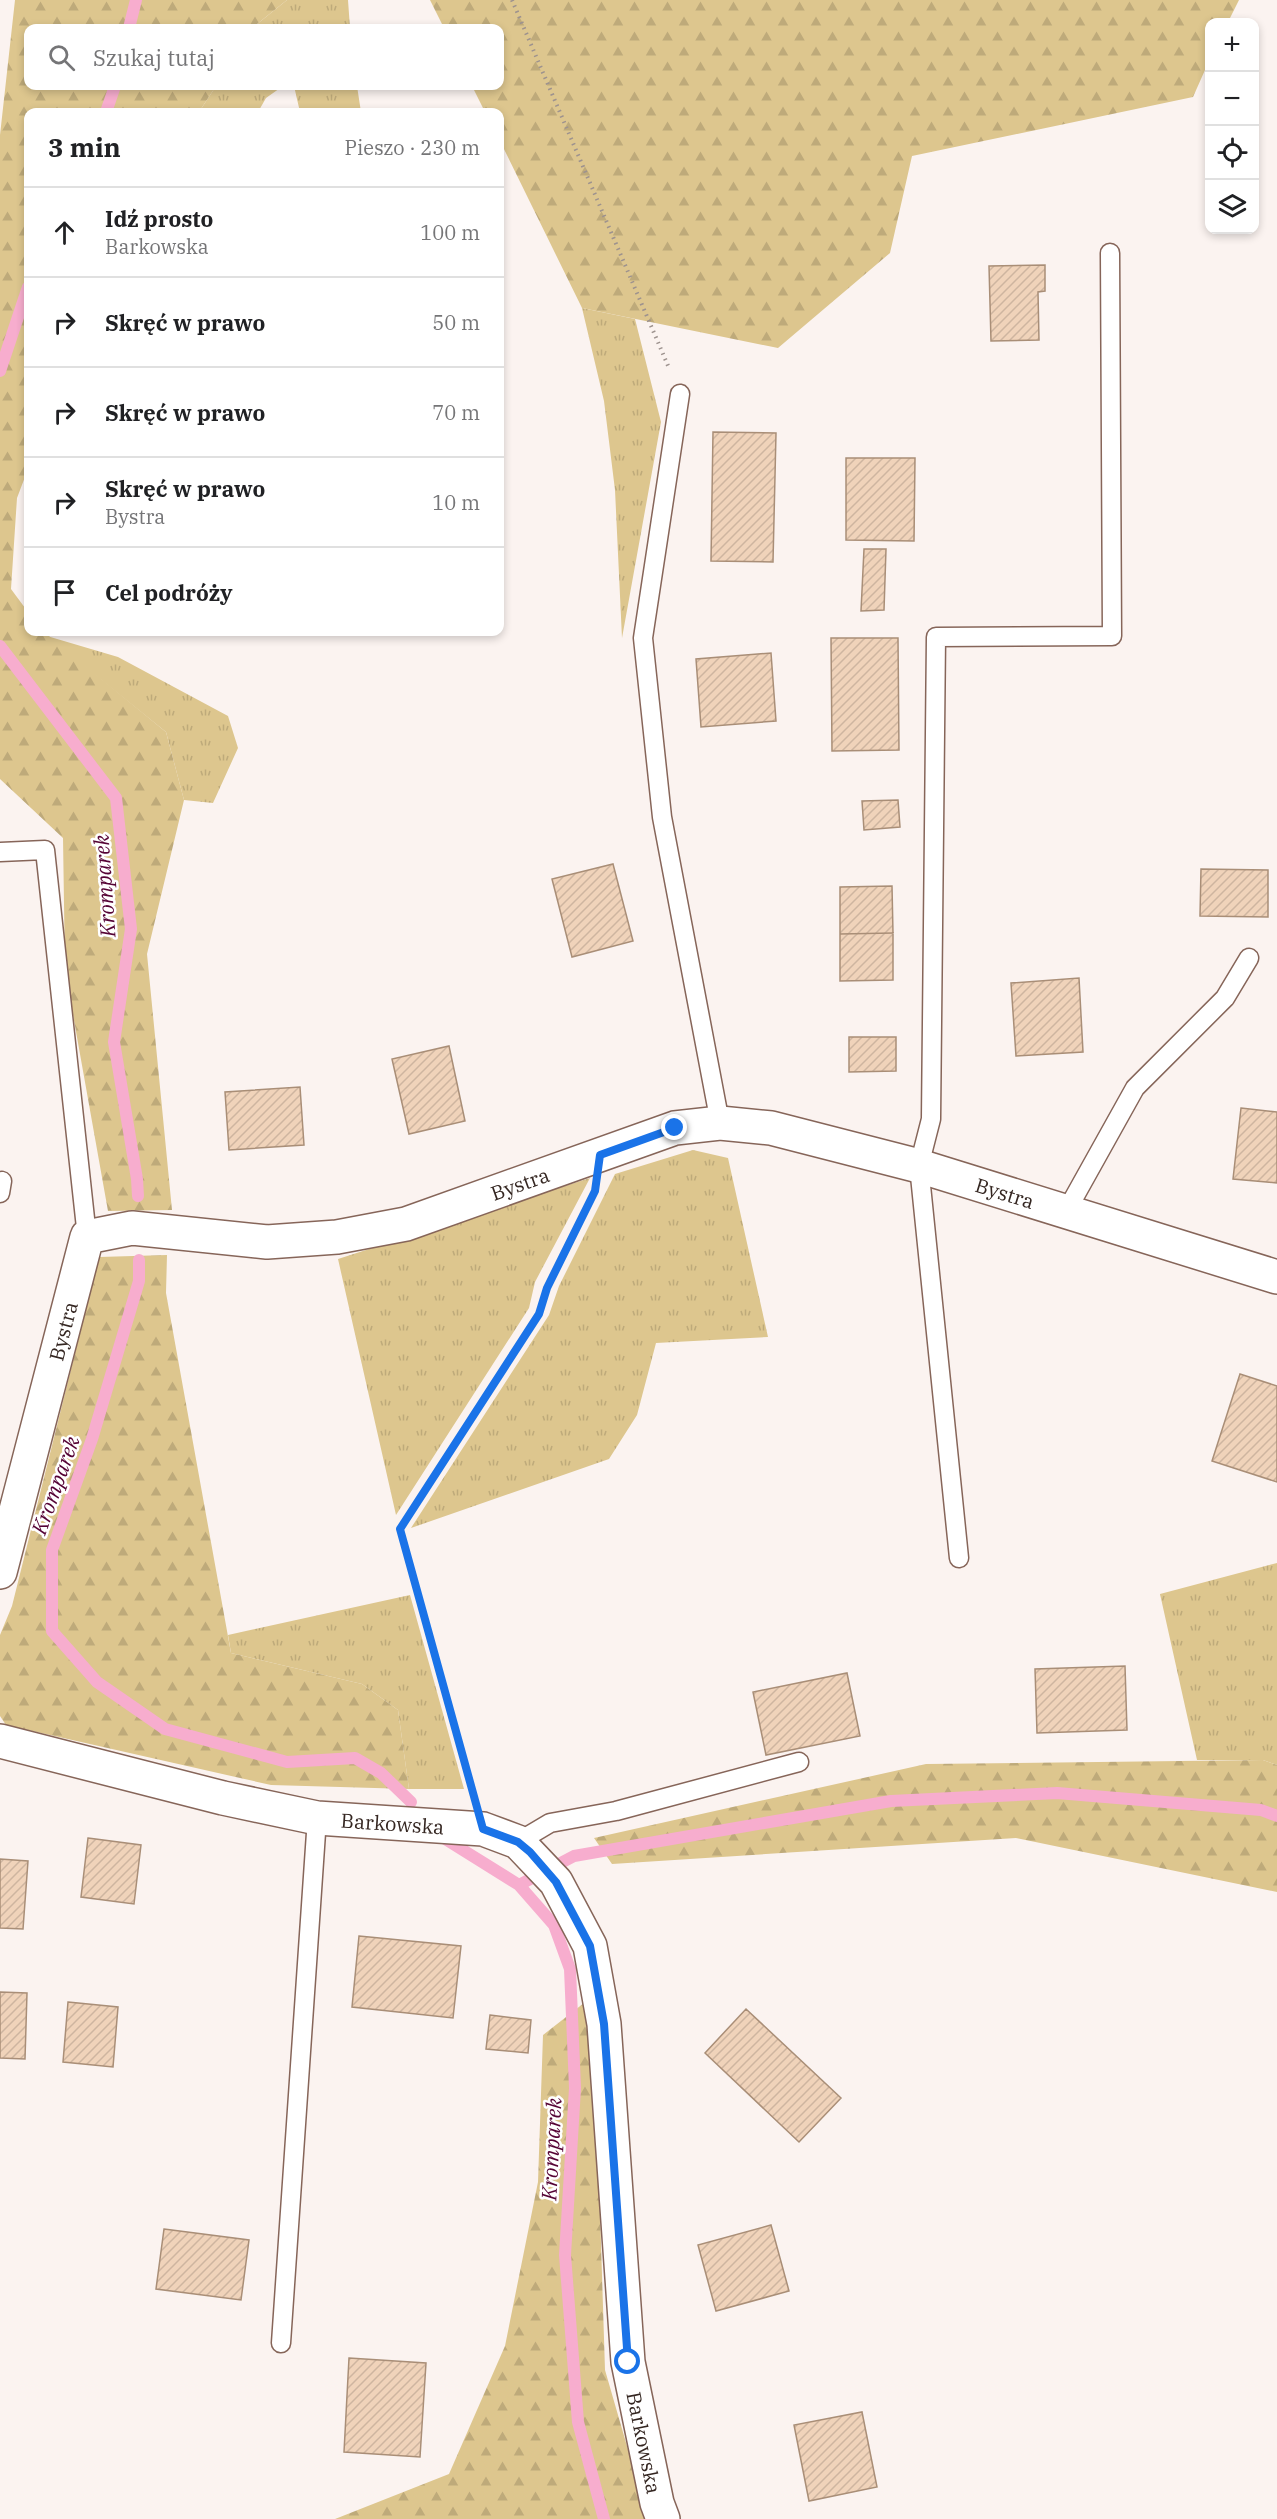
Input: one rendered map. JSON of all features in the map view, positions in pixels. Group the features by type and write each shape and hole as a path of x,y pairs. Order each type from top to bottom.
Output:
{"street":[{"name":"Bystra","path":"0,1572 87,1237 132,1228 267,1242 337,1237 406,1224 675,1128 720,1123 771,1128 919,1167 1067,1210 1277,1277"},
{"name":"Barkowska","path":"0,1741 223,1798 316,1818 483,1829 524,1847 556,1882 590,1946 604,2024 628,2362 657,2503 663,2519"}],"lane":[{"path":"959,1558 919,1167 931,1119 936,637 1112,636 1110,253"},
{"path":"680,394 643,638 662,817 720,1123"},
{"path":"0,852 45,850 87,1237"},
{"path":"1067,1210 1135,1088 1226,998 1249,958"},
{"path":"524,1847 550,1823 616,1811 799,1762"},
{"path":"281,2343 316,1818"}],"path":[{"path":"512,0 680,394"},
{"path":"483,1829 400,1529 539,1314 547,1288 595,1191 600,1155"}],"green space":[{"path":"15,0 287,0 257,24 24,24 24,90 213,90 202,108 24,108 24,480 17,498 11,589 24,607 24,636 49,636 166,732 184,800 147,954 172,1210 108,1211 65,970 63,838 0,779 0,135"},
{"path":"287,0 348,0 350,24 257,24"},
{"path":"430,0 1239,0 1230,18 1205,18 1205,70 1193,97 912,156 890,253 778,348 582,308 504,149 504,108 483,108 474,90 504,90 504,24 442,24"},
{"path":"213,90 277,90 266,98 260,108 202,108"},
{"path":"295,90 358,90 360,108 299,108"},
{"path":"582,308 635,319 661,422 622,638 615,490 604,401"},
{"path":"47,636 118,657 228,716 238,748 213,803 184,800 166,732"},
{"path":"693,1150 728,1158 768,1337 656,1343 637,1415 609,1459 411,1528 549,1315 559,1286 615,1174"},
{"path":"590,1178 535,1282 529,1308 396,1515 338,1259"},
{"path":"167,1255 166,1293 231,1653 362,1684 398,1710 409,1789 271,1785 6,1725 0,1716 0,1635 12,1606 99,1257"},
{"path":"1277,1563 1277,1765 1263,1760 1197,1760 1160,1594"},
{"path":"410,1595 464,1789 409,1789 398,1710 362,1684 231,1653 228,1635"},
{"path":"1263,1760 1277,1765 1277,1892 1016,1838 612,1864 594,1838 926,1764"},
{"path":"584,2003 597,2117 605,2370 648,2519 335,2519 449,2474 505,2346 538,2182 543,2035"}],"building":[{"path":"1045,265 1045,291 1038,292 1039,340 991,341 989,266"},
{"path":"713,432 776,433 773,562 711,561"},
{"path":"846,458 915,458 914,541 846,540"},
{"path":"864,549 886,549 884,610 861,611"},
{"path":"831,638 898,638 899,750 832,751"},
{"path":"771,653 776,721 701,727 696,659"},
{"path":"898,800 900,827 864,830 862,801"},
{"path":"613,864 633,941 572,957 552,879"},
{"path":"1201,869 1268,870 1268,917 1200,916"},
{"path":"892,886 893,933 840,934 840,887"},
{"path":"893,933 893,980 840,981 840,934"},
{"path":"1079,978 1083,1052 1016,1056 1011,983"},
{"path":"849,1037 896,1037 896,1071 849,1072"},
{"path":"449,1046 465,1121 409,1134 392,1059"},
{"path":"300,1087 304,1145 229,1150 225,1092"},
{"path":"1241,1108 1277,1112 1277,1183 1233,1179"},
{"path":"1240,1374 1277,1386 1277,1482 1212,1461"},
{"path":"1125,1666 1127,1730 1037,1733 1035,1669"},
{"path":"847,1673 860,1736 766,1755 753,1692"},
{"path":"88,1838 141,1845 134,1904 81,1897"},
{"path":"0,1859 28,1861 23,1929 0,1928"},
{"path":"359,1936 461,1946 453,2018 352,2007"},
{"path":"0,1992 27,1993 25,2059 0,2058"},
{"path":"68,2002 118,2007 113,2067 63,2062"},
{"path":"746,2009 841,2098 799,2142 705,2053"},
{"path":"490,2015 531,2020 528,2053 486,2049"},
{"path":"771,2225 789,2291 716,2311 698,2245"},
{"path":"164,2229 249,2240 241,2300 156,2289"},
{"path":"349,2358 426,2363 420,2457 344,2452"},
{"path":"862,2412 877,2487 809,2501 794,2425"}],"waterway":[{"name":"Kromparek","path":"130,24 136,0"},
{"name":"Kromparek","path":"107,108 114,90"},
{"name":"Kromparek","path":"0,371 24,299"},
{"name":"Kromparek","path":"0,646 116,798 131,929 114,1042 138,1196"},
{"name":"Kromparek","path":"139,1260 139,1281 92,1439 52,1550 52,1631 97,1682 165,1729 287,1762 355,1758 381,1773 411,1802"},
{"path":"519,1885 574,1856 891,1801 1057,1793 1261,1810 1277,1816"},
{"name":"Kromparek","path":"442,1837 519,1885 554,1925 570,1969 575,2088 565,2255 578,2422 604,2519"}],"route":[{"path":"628,2362 604,2024 590,1946 556,1882 530,1852 518,1842 483,1829 467,1763 400,1529 539,1314 547,1288 595,1191 600,1155 675,1128"}]}
